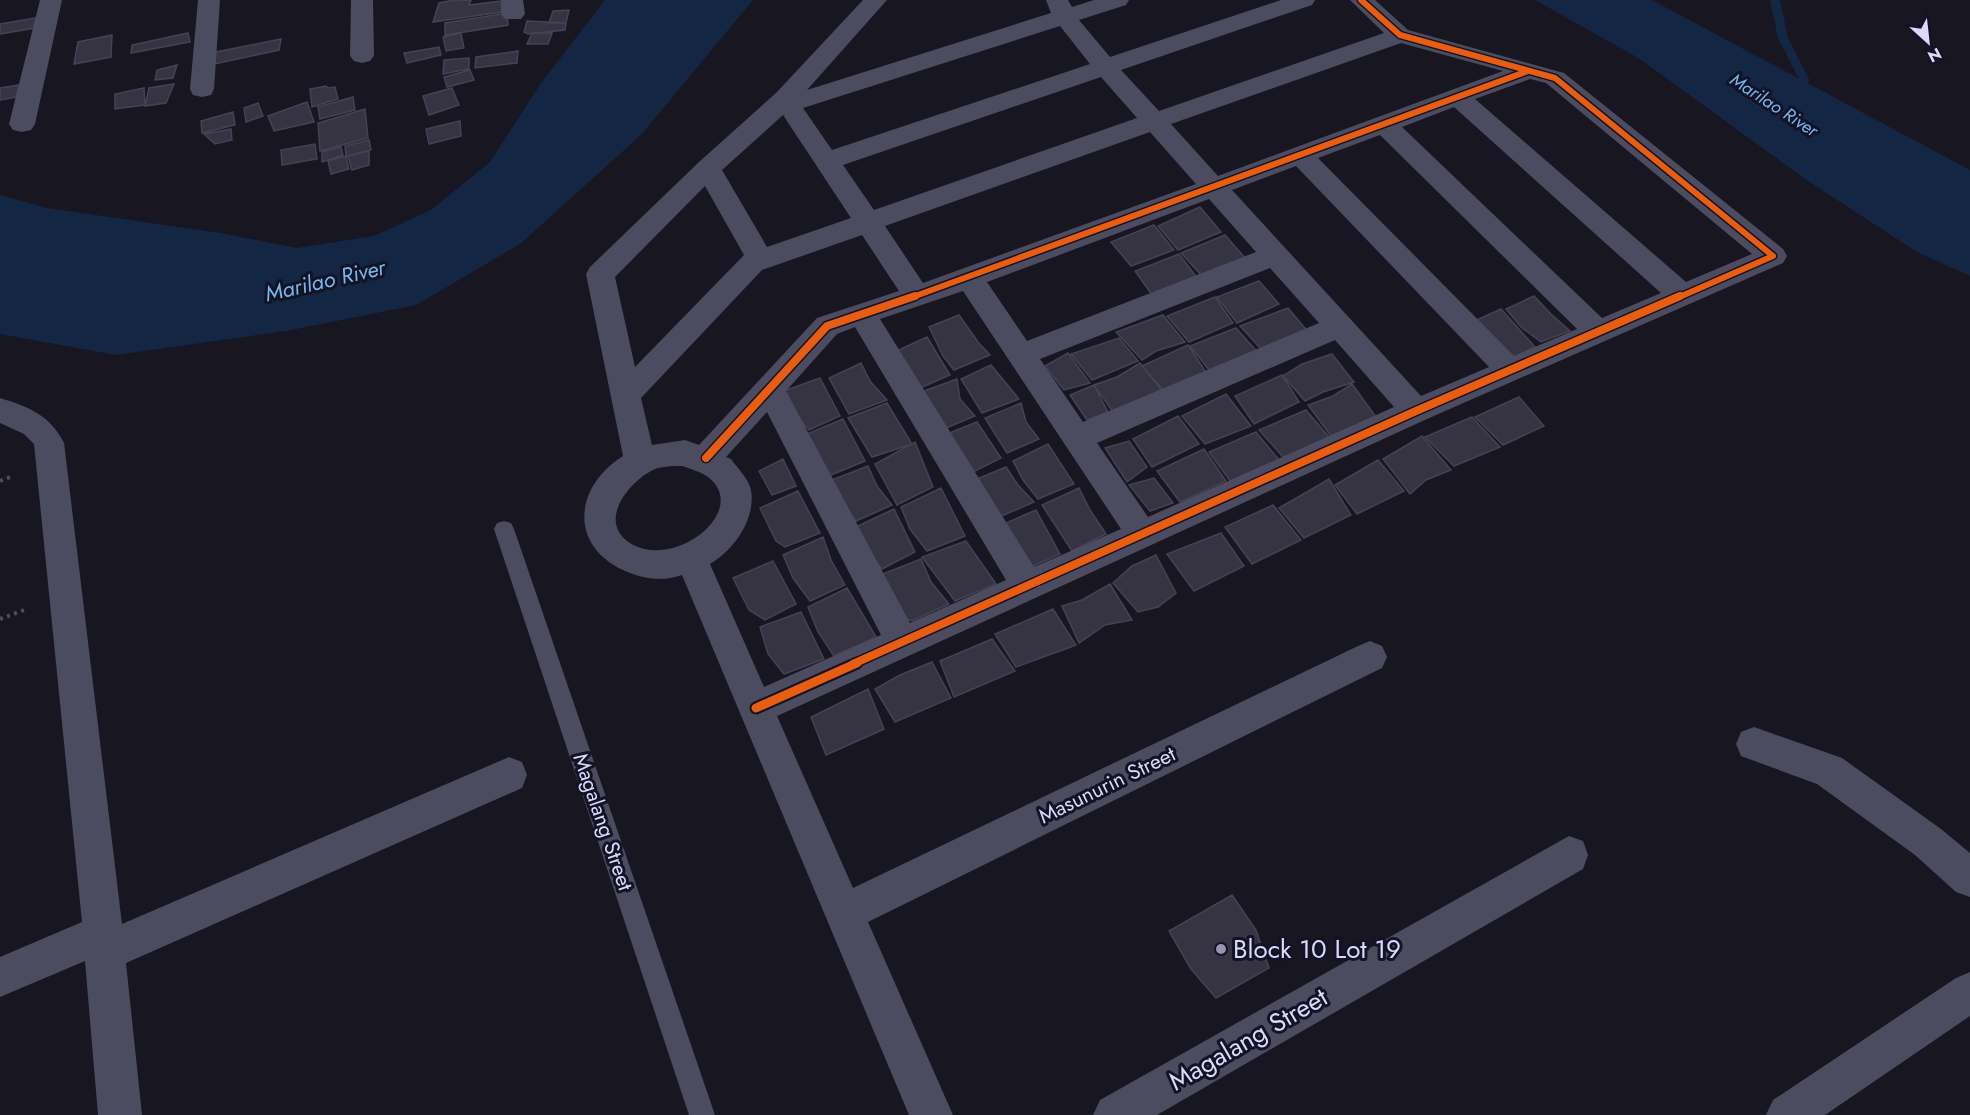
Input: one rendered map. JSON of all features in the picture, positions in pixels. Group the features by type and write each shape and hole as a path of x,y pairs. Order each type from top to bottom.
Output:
{"street":[{"path":"22,124 51,0"},
{"path":"202,89 209,0"},
{"path":"362,0 362,57"},
{"path":"786,101 1061,8 1118,0"},
{"path":"827,161 1304,0"},
{"path":"756,708 1510,369 1773,256 1555,78 1400,35 1361,0"},
{"path":"640,462 628,393 600,273 708,168 786,101 879,2"},
{"path":"1061,8 1105,67 1416,411"},
{"path":"628,393 752,263 1400,35"},
{"path":"706,458 827,326 969,278 1528,70"},
{"path":"1457,97 1682,295"},
{"path":"786,101 917,296"},
{"path":"1384,124 1598,332"},
{"path":"1300,155 1510,369"},
{"path":"708,168 761,260"},
{"path":"1021,355 1275,255"},
{"path":"969,278 1142,534"},
{"path":"861,314 1028,586"},
{"path":"1077,438 1340,326"},
{"path":"771,389 902,642"},
{"path":"0,410 31,422 43,430 49,443 104,942 120,1115"},
{"path":"685,453 706,458 720,466 730,477 735,491 736,506 732,522 722,536 708,549 691,558 670,564 640,562 614,550 604,536 601,512 610,487 640,462 663,454 685,453"},
{"path":"691,558 931,1115"},
{"name":"Masunurin Street","path":"844,912 1370,657"},
{"path":"1754,744 1829,770 1928,842 1970,878"},
{"path":"0,977 104,942 509,775"},
{"name":"Magalang Street","path":"1115,1115 1569,855"},
{"path":"1788,1115 1970,992"}],"lane":[{"name":"Magalang Street","path":"504,529 702,1115"}],"water":[{"name":"Marilao River","path":"605,0 753,0 641,135 520,244 416,305 286,331 116,355 0,334 0,195 47,208 220,233 297,248 374,236 431,210 490,162 541,83"},
{"name":"Marilao River","path":"1535,0 1652,0 1970,170 1970,276 1917,252 1808,181 1640,59"}],"building":[{"path":"471,0 469,5 510,0 508,11 433,22 439,3"},
{"path":"569,10 566,23 549,23 553,11"},
{"path":"507,13 508,25 445,35 445,23"},
{"path":"41,17 35,28 0,34 0,24"},
{"path":"527,21 566,23 565,30 528,34 524,32"},
{"path":"188,33 190,42 131,53 132,45"},
{"path":"461,33 464,48 446,51 443,37"},
{"path":"532,33 552,33 548,44 527,44"},
{"path":"112,35 111,57 74,64 78,42"},
{"path":"281,39 279,50 214,64 216,52"},
{"path":"439,47 441,55 407,63 404,53"},
{"path":"518,51 517,63 475,68 476,57"},
{"path":"469,58 469,69 443,74 444,60"},
{"path":"177,65 173,78 155,80 157,70"},
{"path":"470,70 474,80 447,87 444,77"},
{"path":"174,84 166,103 145,106 149,88"},
{"path":"19,85 16,97 0,100 0,88"},
{"path":"335,87 338,99 312,107 310,89"},
{"path":"144,88 145,105 115,109 115,94"},
{"path":"452,88 459,105 429,115 423,96"},
{"path":"353,97 355,110 320,119 318,107"},
{"path":"307,102 314,122 274,131 268,116"},
{"path":"258,103 263,116 246,122 244,108"},
{"path":"365,109 368,138 320,151 318,123"},
{"path":"233,112 235,125 202,133 201,121"},
{"path":"460,121 461,136 429,144 426,129"},
{"path":"231,129 232,140 215,144 204,134"},
{"path":"369,140 371,150 346,156 345,146"},
{"path":"315,144 317,159 282,165 281,150"},
{"path":"341,147 343,155 322,162 322,152"},
{"path":"369,151 369,165 352,170 348,156"},
{"path":"346,156 349,169 331,174 328,161"},
{"path":"1200,207 1221,232 1178,250 1158,226"},
{"path":"1154,225 1174,250 1131,266 1111,242"},
{"path":"1225,235 1246,259 1202,276 1181,253"},
{"path":"1179,254 1198,279 1153,296 1135,271"},
{"path":"1259,281 1279,304 1237,323 1217,297"},
{"path":"1534,296 1570,331 1541,342 1521,327 1506,309"},
{"path":"1215,297 1233,323 1189,342 1167,316"},
{"path":"1288,308 1309,333 1263,351 1240,326"},
{"path":"1501,309 1535,347 1508,360 1470,323"},
{"path":"959,315 990,355 954,370 943,356 929,327"},
{"path":"1163,315 1185,342 1156,351 1142,360 1116,332"},
{"path":"1236,328 1259,354 1213,375 1190,346"},
{"path":"927,337 950,375 918,389 894,352"},
{"path":"1119,338 1138,361 1092,380 1071,354"},
{"path":"1188,345 1207,374 1164,391 1142,366"},
{"path":"1068,353 1090,383 1064,390 1045,366"},
{"path":"1332,354 1354,382 1323,392 1305,401 1283,376 1302,364"},
{"path":"861,363 870,381 887,400 849,414 829,378"},
{"path":"1140,363 1162,391 1113,412 1094,385 1117,377"},
{"path":"991,365 1019,399 982,413 961,379"},
{"path":"1282,375 1299,402 1254,424 1235,396"},
{"path":"820,378 840,416 809,430 778,393"},
{"path":"957,379 960,399 975,416 939,431 916,394"},
{"path":"1352,384 1376,417 1331,436 1308,405 1333,396"},
{"path":"1094,385 1108,412 1087,420 1070,395"},
{"path":"1226,394 1251,426 1205,444 1182,416"},
{"path":"1519,397 1544,426 1503,445 1475,417"},
{"path":"887,403 912,444 872,457 848,418"},
{"path":"1021,403 1026,422 1039,439 1007,453 985,418"},
{"path":"1306,410 1329,437 1284,458 1259,430"},
{"path":"1178,416 1199,444 1152,467 1133,439"},
{"path":"1472,417 1500,447 1454,466 1425,437"},
{"path":"843,419 865,461 826,477 802,436"},
{"path":"977,422 1001,458 969,474 947,434"},
{"path":"1256,432 1280,461 1231,482 1209,452"},
{"path":"1422,436 1451,470 1426,480 1410,494 1383,459"},
{"path":"1129,441 1147,467 1127,482 1105,448"},
{"path":"915,442 933,487 897,505 875,464"},
{"path":"1048,444 1074,484 1038,499 1023,480 1013,461"},
{"path":"1204,449 1226,481 1180,502 1157,471"},
{"path":"783,459 796,486 772,495 759,471"},
{"path":"1378,460 1404,491 1357,514 1335,485"},
{"path":"868,466 877,486 892,505 856,521 840,503 832,480"},
{"path":"1006,467 1018,485 1034,502 995,519 972,481"},
{"path":"1154,478 1173,503 1150,511 1129,485"},
{"path":"1329,479 1351,515 1304,538 1279,508"},
{"path":"941,488 965,536 927,551 910,529 901,507"},
{"path":"1079,488 1106,534 1072,551 1042,505"},
{"path":"798,491 820,533 785,547 776,541 760,508"},
{"path":"1273,505 1301,540 1252,564 1225,527"},
{"path":"894,509 915,552 882,569 863,549 856,527"},
{"path":"1036,510 1060,554 1025,570 999,526"},
{"path":"1221,533 1244,566 1194,591 1167,554"},
{"path":"823,537 831,560 845,585 810,601 793,578 783,555"},
{"path":"966,541 996,584 955,601 922,557"},
{"path":"1156,555 1176,593 1158,607 1138,612 1113,583 1132,566"},
{"path":"921,559 931,582 949,604 912,621 907,619 880,575"},
{"path":"773,561 796,604 765,620 749,610 733,578"},
{"path":"1110,584 1132,620 1105,625 1079,643 1062,606 1082,600"},
{"path":"847,588 876,637 834,656 818,632 808,607"},
{"path":"1053,609 1076,645 1016,667 995,634"},
{"path":"801,612 824,659 784,674 768,654 760,627"},
{"path":"992,639 1015,671 954,697 940,661"},
{"path":"932,662 951,698 895,722 875,689 900,675"},
{"path":"868,689 884,729 826,755 811,717"},
{"name":"Block 10 Lot 19","path":"1232,895 1256,930 1269,968 1216,998 1191,969 1169,931"}],"waterway":[{"path":"1775,0 1783,38 1804,79 1803,97"}],"cycle path":[{"path":"756,708 1416,411 1773,256 1555,78 1400,35 1361,0"},
{"path":"706,458 827,326 969,278 1528,71"}],"place":[{"name":"Block 10 Lot 19","path":"1221,949"}]}
